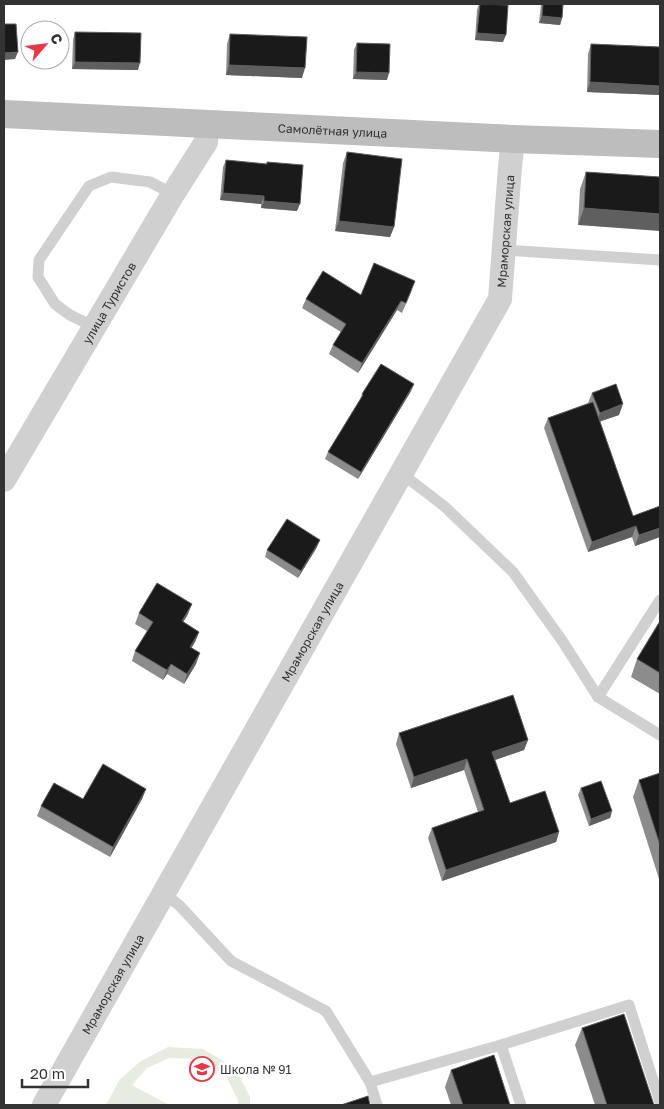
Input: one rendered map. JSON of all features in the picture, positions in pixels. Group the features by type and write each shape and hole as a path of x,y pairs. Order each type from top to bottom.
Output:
{"main road":[{"name":"Самолётная улица","path":"4,114 513,139 660,144"}],"street":[{"name":"улица Туристов","path":"6,469 206,142 206,124"},
{"name":"Мраморская улица","path":"44,1105 500,299 513,139"}],"lane":[{"path":"94,327 70,315 55,304 38,277 39,260 89,186 111,177 150,182 173,194"},
{"path":"503,250 660,260"},
{"path":"401,473 444,506 514,572 563,642 598,697 660,735"},
{"path":"598,697 660,600"},
{"path":"163,894 179,906 231,961 326,1011 370,1082 377,1105"},
{"path":"370,1082 501,1045 629,1005 660,1102"},
{"path":"501,1045 521,1105"}],"shaded area":[{"path":"168,1047 203,1049 235,1068 250,1097 250,1105 238,1105 238,1100 226,1076 199,1059 170,1058 147,1068 132,1085 169,1105 106,1105 120,1079 141,1061"}],"building":[{"path":"480,4 508,5 506,35 477,33"},
{"path":"543,4 563,4 562,18 542,16"},
{"path":"4,24 16,24 18,52 4,53"},
{"path":"75,32 141,33 140,63 75,62"},
{"path":"230,34 307,37 305,68 229,65"},
{"path":"357,43 390,44 389,73 356,72"},
{"path":"591,44 660,47 660,86 590,82"},
{"path":"347,152 402,159 394,227 339,221"},
{"path":"226,160 303,165 300,204 264,201 264,196 223,193"},
{"path":"586,172 660,177 660,214 584,208"},
{"path":"374,263 415,281 406,303 401,301 362,363 333,345 346,324 306,299 323,271 361,295"},
{"path":"381,364 414,384 361,472 328,452"},
{"path":"616,384 623,404 600,413 592,393"},
{"path":"593,402 633,516 660,506 660,528 639,535 636,526 592,542 548,418"},
{"path":"287,519 320,540 301,571 267,550"},
{"path":"157,583 192,604 182,621 199,632 190,647 200,653 187,674 171,664 167,670 135,651 153,622 139,613"},
{"path":"660,621 660,673 637,659"},
{"path":"513,695 528,740 492,752 510,803 545,791 559,832 446,870 432,828 484,810 467,759 414,777 399,733"},
{"path":"103,764 146,789 113,847 41,806 54,783 83,799"},
{"path":"660,773 660,845 639,780"},
{"path":"601,781 612,811 591,819 581,788"},
{"path":"624,1014 654,1105 607,1105 582,1028"},
{"path":"494,1055 510,1105 463,1105 451,1070"},
{"path":"368,1096 370,1105 341,1105"}],"place":[{"name":"Школа № 91","path":"202,1069"}]}
